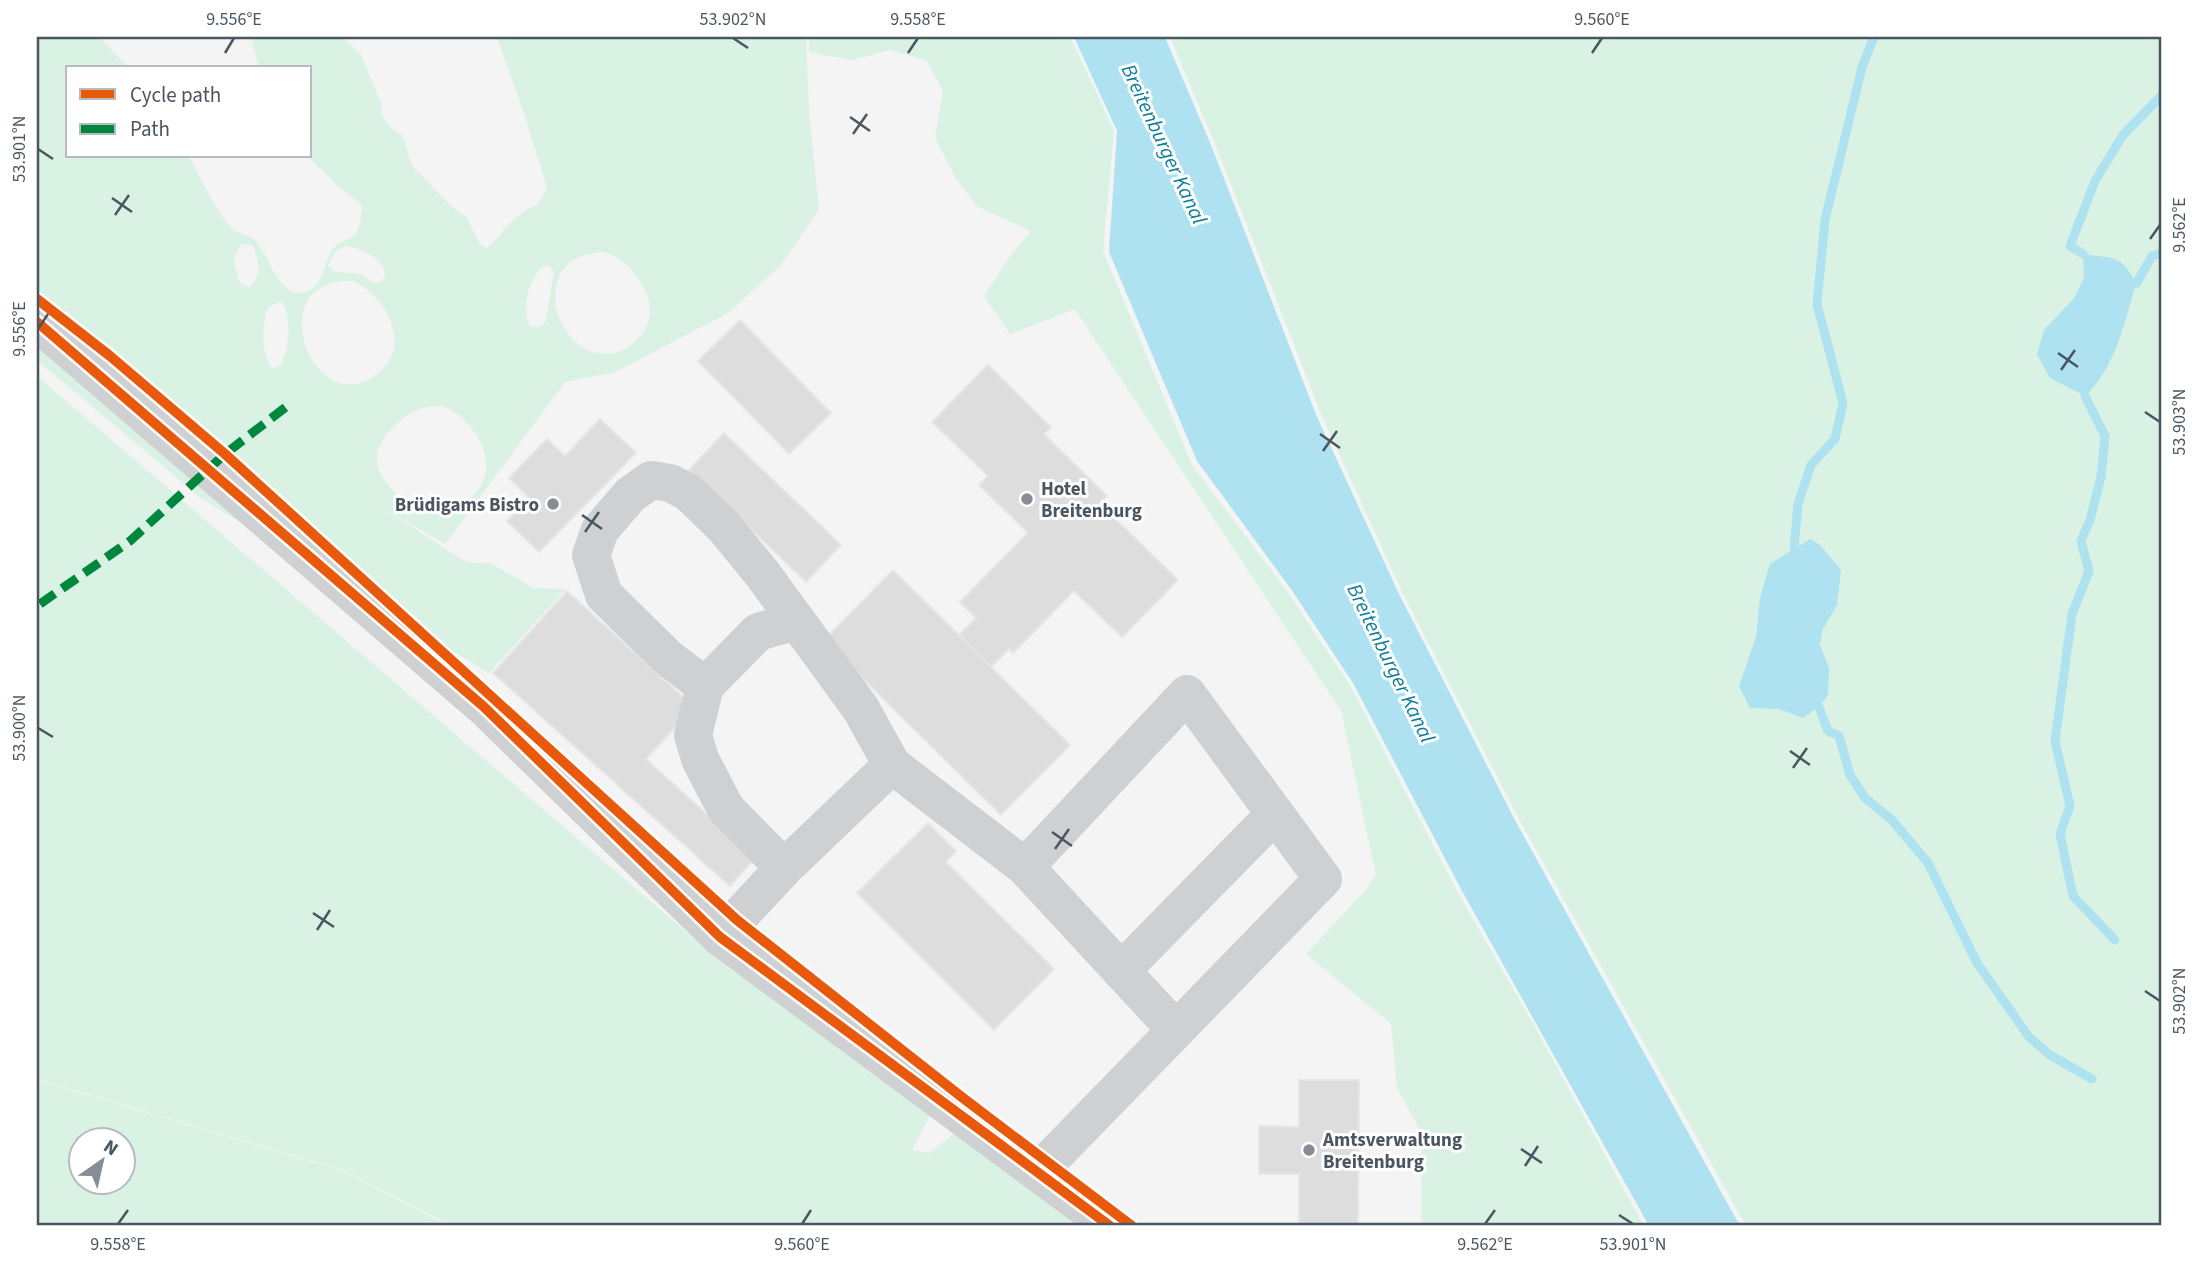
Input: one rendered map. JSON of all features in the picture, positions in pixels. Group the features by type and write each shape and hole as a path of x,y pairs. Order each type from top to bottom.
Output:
{"street":[{"path":"37,322 484,706 720,937 1110,1226"},
{"path":"705,686 667,657 604,594 591,555 600,530 630,495 651,480 670,483 688,492 724,527 861,709 892,765 1025,867 1176,1030"},
{"path":"784,867 726,809 699,759 693,735 705,686 758,632 796,621"},
{"path":"1025,867 1187,694 1323,879 1038,1172"},
{"path":"720,937 784,867 892,765"},
{"path":"1121,971 1275,814"}],"green space":[{"path":"37,37 99,37 127,66 66,66 66,158 189,158 227,223 256,241 284,285 291,291 300,293 315,287 335,247 354,235 361,220 362,205 309,158 312,158 312,66 258,66 251,37 343,37 361,55 381,103 382,116 391,128 402,135 412,166 452,207 467,218 480,244 487,248 515,218 537,205 547,188 497,37 806,37 809,112 819,210 780,266 728,313 616,372 565,382 445,544 383,508 466,562 492,564 533,588 566,589 489,673 202,499 37,360","holes":["243,244 254,248 258,274 249,288 239,282 236,272 236,253","346,246 366,252 378,260 385,272 385,278 376,284 361,275 331,269 328,265 336,251","598,252 615,256 630,268 642,284 650,307 648,322 637,340 618,352 599,354 582,347 569,335 559,318 555,299 558,281 568,264 578,257","549,266 554,271 546,321 539,327 530,326 526,311 527,295 542,267","353,281 378,300 387,313 393,326 395,341 392,354 384,367 371,378 349,384 329,378 314,363 304,342 302,320 308,300 325,286","280,301 287,314 288,323 283,360 280,366 273,368 264,348 267,309","443,406 457,414 475,433 485,455 485,476 477,492 462,504 444,510 423,509 403,500 386,482 379,470 377,458 384,439 399,422 418,410"]},
{"path":"809,37 1070,37 1114,130 1103,251 1192,465 1287,591 1350,685 1457,891 1644,1226 1421,1226 1422,1134 1397,1088 1391,1024 1306,954 1365,891 1376,875 1341,711 1075,309 1010,334 984,296 1031,231 978,207 956,179 935,138 943,91 927,61 891,50 851,60 809,52"},
{"path":"1170,37 2161,37 2161,1226 1746,1226 1520,821 1402,592 1322,416"},
{"path":"37,376 726,966 933,1110 912,1150 929,1153 961,1128 1086,1226 452,1226 343,1170 37,1079"},
{"path":"37,1080 343,1171 449,1226 37,1226"}],"water":[{"name":"Breitenburger Kanal","path":"1074,37 1165,37 1211,145 1317,417 1399,594 1516,822 1740,1226 1649,1226 1461,889 1353,683 1291,589 1197,461 1109,252 1117,131"},
{"path":"2083,254 2116,259 2126,267 2136,284 2112,358 2085,396 2050,378 2037,354 2044,330 2074,298 2084,278"},
{"path":"1810,539 1820,545 1841,570 1837,605 1822,631 1820,645 1829,668 1828,695 1819,707 1803,718 1779,709 1750,708 1739,686 1756,637 1760,598 1770,564"}],"building":[{"path":"740,320 831,413 789,454 698,361"},
{"path":"988,365 1051,427 1044,434 1107,496 1099,503 1178,580 1122,637 1074,591 1013,653 1009,649 991,667 959,635 976,618 960,602 1028,533 979,485 988,476 932,422"},
{"path":"600,419 636,453 539,552 507,521 529,498 509,478 547,439 565,456"},
{"path":"724,433 841,545 806,582 689,470"},
{"path":"893,570 1070,745 1001,815 824,640"},
{"path":"567,591 694,707 646,759 755,858 730,886 493,673"},
{"path":"928,823 956,851 946,862 1054,969 994,1030 857,893"},
{"name":"Amtsverwaltung Breitenburg","path":"1299,1080 1359,1080 1358,1226 1299,1226 1299,1174 1259,1174 1259,1126 1299,1127"}],"waterway":[{"path":"1794,548 1798,504 1811,465 1835,439 1843,403 1817,304 1825,220 1862,67 1874,37"},
{"path":"2083,254 2070,246 2095,181 2123,135 2161,96"},
{"path":"2136,284 2152,256 2161,253"},
{"path":"2085,396 2105,436 2101,477 2090,520 2081,541 2089,571 2072,614 2055,741 2070,806 2060,834 2073,896 2115,940"},
{"path":"1819,707 1828,731 1839,736 1850,775 1865,798 1892,820 1928,863 1977,963 2029,1037 2050,1055 2092,1079"}],"marked path":[{"path":"40,604 130,541 225,454 291,403"}],"cycle path":[{"path":"37,299 110,356 225,454 737,920 963,1098 1132,1226"},
{"path":"37,322 483,706 720,937 1110,1226"}],"place":[{"name":"Hotel Breitenburg","path":"1027,499"},
{"name":"Brüdigams Bistro","path":"553,504"},
{"name":"Amtsverwaltung Breitenburg","path":"1309,1150"}]}
